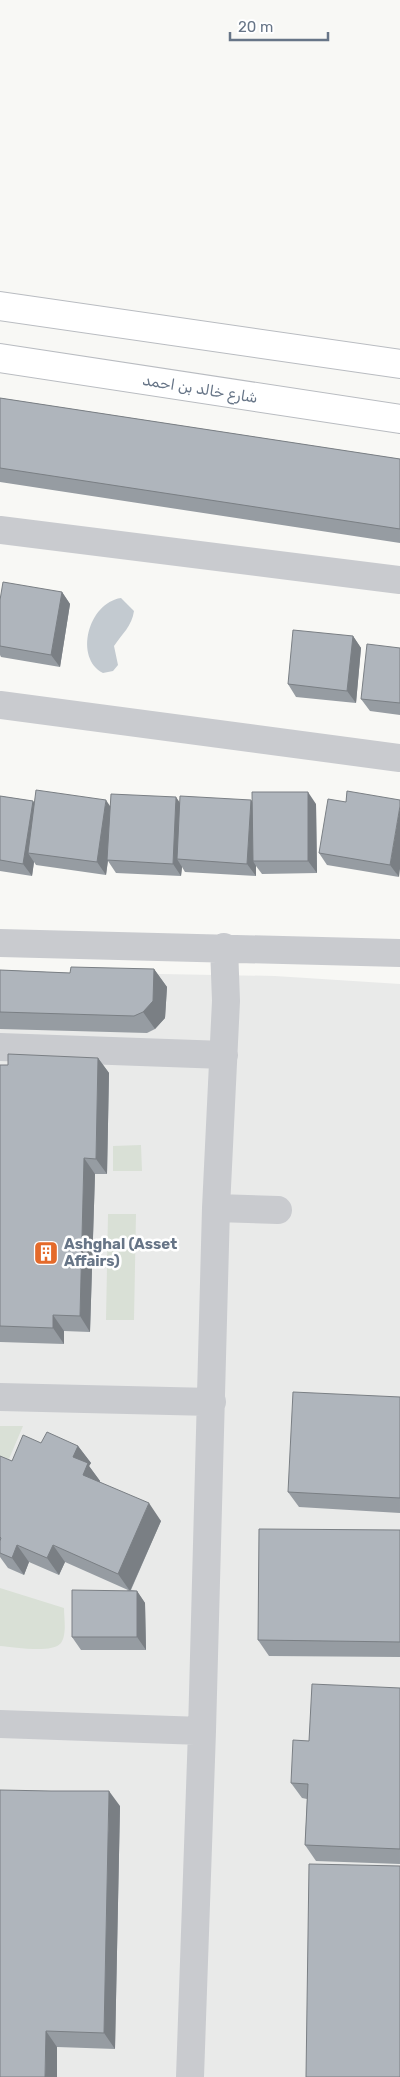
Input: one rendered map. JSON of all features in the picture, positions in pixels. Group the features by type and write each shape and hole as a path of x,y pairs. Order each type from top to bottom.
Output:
{"main road":[{"path":"0,306 400,364"},
{"name":"شارع خالد بن احمد","path":"0,358 400,419"}],"street":[{"path":"0,530 400,580"},
{"path":"0,705 400,758"},
{"path":"0,943 400,952"},
{"path":"190,2077 212,1402 216,1208 226,1001 224,947"},
{"path":"0,1047 224,1055"},
{"path":"216,1208 278,1210"},
{"path":"0,1397 212,1402"},
{"path":"0,1724 202,1731"}],"shaded area":[{"path":"121,598 134,611 133,616 129,626 114,646 118,665 113,671 103,673 94,666 89,656 87,644 89,632 93,620 100,610 110,602"},
{"path":"0,971 275,976 400,984 400,2077 0,2077"},
{"path":"141,1145 142,1171 113,1171 113,1146"},
{"path":"108,1214 136,1214 134,1320 106,1320"},
{"path":"0,1426 23,1426 0,1480"},
{"path":"0,1588 64,1608 65,1631 61,1643 50,1648 41,1649 0,1646"}],"building":[{"path":"0,398 400,459 400,529 0,468"},
{"path":"3,582 62,592 51,655 0,646 0,600"},
{"path":"293,630 353,636 347,691 288,684"},
{"path":"367,644 400,648 400,703 361,699"},
{"path":"36,790 106,800 97,862 28,853"},
{"path":"347,791 400,800 390,865 319,853 328,799 346,802"},
{"path":"252,792 308,792 308,861 253,861"},
{"path":"111,794 176,797 173,864 107,860"},
{"path":"0,796 33,801 23,864 0,860"},
{"path":"180,796 251,800 247,864 177,859"},
{"path":"71,967 154,969 153,1001 143,1012 134,1016 0,1012 0,970 70,973"},
{"name":"Ashghal (Asset Affairs)","path":"8,1054 98,1058 96,1159 84,1158 80,1316 53,1315 53,1328 0,1326 0,1065 8,1065"},
{"path":"293,1392 400,1397 400,1498 288,1492"},
{"path":"47,1432 78,1446 73,1457 88,1463 83,1475 149,1503 118,1574 53,1545 47,1558 17,1545 12,1558 0,1553 0,1456 12,1461 23,1435 41,1443"},
{"path":"259,1529 400,1530 400,1642 258,1640"},
{"path":"72,1590 137,1591 137,1637 72,1637"},
{"path":"312,1684 400,1688 400,1849 305,1845 308,1784 291,1783 293,1740 309,1741"},
{"path":"0,1790 109,1791 104,2033 46,2031 45,2077 0,2077"},
{"path":"309,1864 400,1866 400,2077 306,2077"}],"place":[{"name":"Ashghal (Asset Affairs)","path":"46,1253"}]}
